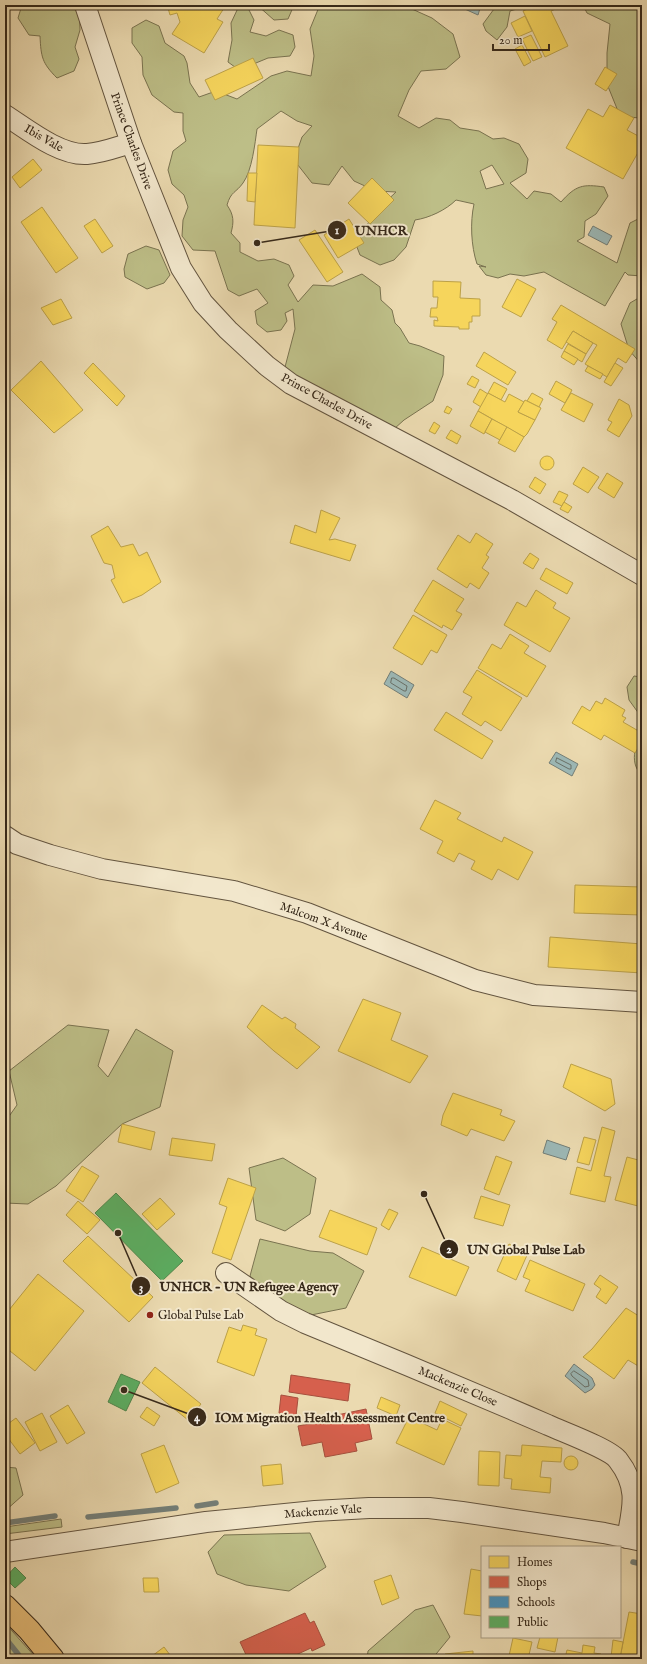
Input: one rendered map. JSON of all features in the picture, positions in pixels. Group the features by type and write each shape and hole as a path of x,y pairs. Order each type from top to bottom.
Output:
{"main road":[{"path":"5,1606 29,1630 53,1659"}],"street":[{"name":"Prince Charles Drive","path":"85,5 131,143 180,268 203,303 228,330 267,366 291,384 512,500 642,575"},
{"name":"Ibis Vale","path":"5,115 30,132 65,151 86,155 104,152 131,143"},
{"name":"Malcom X Avenue","path":"5,836 17,844 102,869 234,891 307,913 482,982 534,995 642,1002"},
{"name":"Mackenzie Close","path":"226,1273 281,1311 305,1323 484,1396 599,1447 617,1458 626,1471 632,1488 635,1539"},
{"name":"Mackenzie Vale","path":"5,1552 206,1522 315,1511 369,1508 429,1508 635,1539"}],"green space":[{"path":"22,5 79,5 80,30 75,47 79,59 74,71 57,78 48,68 42,55 40,36 29,35 18,18"},
{"path":"257,5 294,5 288,19 274,20"},
{"path":"324,5 403,5 432,18 453,34 460,57 446,69 421,71 409,90 398,116 419,128 436,118 450,120 460,128 479,131 493,139 504,138 519,144 528,159 526,173 510,183 527,199 534,191 551,194 561,202 571,192 580,187 604,187 608,196 596,214 585,221 584,237 577,241 617,263 630,223 642,217 642,276 628,275 625,272 605,306 544,272 524,276 510,274 498,278 486,275 479,266 486,267 477,264 473,250 472,226 474,204 456,200 437,213 415,220 406,247 394,260 380,265 360,255 355,242 378,209 396,192 376,191 354,181 342,166 329,185 312,183 294,160 302,137 312,126 297,121 281,111 257,129 253,157 249,171 243,183 230,197 227,205 233,219 231,233 240,243 240,252 258,261 274,259 289,265 294,276 288,285 298,302 313,285 333,286 362,274 380,287 381,300 392,310 395,323 400,328 409,343 444,356 443,375 433,401 404,420 394,429 374,418 337,420 315,407 285,367 295,329 293,309 285,313 287,321 281,330 267,332 257,324 255,311 268,303 257,289 239,296 228,290 215,251 193,250 182,236 183,220 188,207 184,195 172,184 168,170 173,151 186,141 183,131 183,113 174,112 152,95 143,75 142,57 132,43 132,28 146,20 159,26 165,43 184,56 187,63 190,83 199,97 216,91 237,99 271,76 287,71 311,76 314,56 310,29 319,7","holes":["492,165 504,184 486,189 480,171"]},
{"path":"494,5 522,5 520,8 510,11 507,27 497,40 486,31 483,24 494,9"},
{"path":"583,5 637,5 642,9 642,116 639,118 620,116 607,84 607,53 610,24 587,13"},
{"path":"238,8 248,8 254,20 250,32 266,36 279,30 293,35 295,47 290,56 268,58 239,70 228,62 232,40 231,23"},
{"path":"146,246 159,250 170,275 164,283 147,289 125,277 124,269 128,254"},
{"path":"642,296 642,365 629,350 621,324 630,303"},
{"path":"634,676 642,677 642,718 629,700 627,687"},
{"path":"642,724 642,775 635,764 634,758 636,744"},
{"path":"68,1025 109,1030 98,1066 108,1077 136,1029 173,1051 160,1107 122,1124 56,1186 28,1204 5,1203 5,1122 17,1105 9,1071"},
{"path":"283,1158 316,1178 310,1214 285,1231 256,1220 249,1168"},
{"path":"260,1239 310,1251 333,1253 364,1271 346,1308 296,1318 250,1276"},
{"path":"5,1467 16,1468 23,1495 5,1511"},
{"path":"61,1519 62,1527 5,1534 5,1527"},
{"path":"310,1533 326,1567 289,1591 246,1585 217,1574 208,1552 224,1535"},
{"path":"433,1605 450,1637 432,1659 367,1659 368,1651 415,1610"},
{"path":"5,1623 37,1659 10,1659 5,1653"}],"water":[{"path":"456,5 481,5 478,15"},
{"path":"593,226 612,236 607,245 588,235"},
{"path":"391,671 414,685 407,698 384,684"},
{"path":"556,752 578,764 572,776 549,763"},
{"path":"547,1140 570,1148 566,1160 543,1153"},
{"path":"574,1364 592,1378 595,1385 592,1389 585,1393 565,1376"}],"building: Homes":[{"path":"164,5 226,5 217,19 223,22 204,53 172,34 180,22 177,13 170,15 168,8 165,9"},
{"path":"536,5 565,5 551,11 568,46 545,57 523,11"},
{"path":"525,16 532,31 518,37 511,23"},
{"path":"531,35 542,57 533,61 522,39"},
{"path":"522,45 531,62 524,66 515,49"},
{"path":"253,58 263,78 215,100 205,80"},
{"path":"605,67 617,74 606,91 595,84"},
{"path":"610,105 634,118 627,130 642,138 642,150 640,149 623,179 566,148 588,109 603,117"},
{"path":"258,145 299,147 295,228 254,225"},
{"path":"33,159 42,170 20,188 12,177"},
{"path":"248,173 257,173 255,202 247,201"},
{"path":"372,178 394,200 370,224 348,203"},
{"path":"42,207 78,258 56,273 21,222"},
{"path":"95,219 113,246 102,253 84,226"},
{"path":"349,219 364,243 338,258 324,235"},
{"path":"315,230 343,272 327,282 299,240"},
{"path":"517,279 536,289 521,317 502,307"},
{"path":"433,281 461,282 460,298 480,299 480,316 472,316 472,322 469,322 469,329 434,326 434,320 438,321 437,317 430,317 431,308 437,308 438,297 433,297"},
{"path":"61,299 72,318 53,325 41,308"},
{"path":"561,305 635,349 626,363 618,358 607,377 585,364 597,345 573,331 562,349 547,340 557,322 552,319"},
{"path":"573,331 593,343 586,354 566,342"},
{"path":"568,344 586,354 582,362 564,351"},
{"path":"564,351 578,359 574,365 561,357"},
{"path":"484,352 516,372 508,385 476,366"},
{"path":"41,361 83,410 54,433 11,390"},
{"path":"93,363 125,396 117,406 84,373"},
{"path":"615,363 623,368 611,386 604,382"},
{"path":"588,366 603,374 600,379 585,371"},
{"path":"472,376 479,380 475,388 467,384"},
{"path":"556,381 572,390 565,403 549,394"},
{"path":"494,382 507,389 501,400 488,393"},
{"path":"480,389 488,394 481,407 473,402"},
{"path":"488,393 505,402 509,394 524,402 518,412 535,420 524,437 478,411"},
{"path":"532,393 543,399 539,407 527,401"},
{"path":"571,393 593,404 584,422 561,410"},
{"path":"619,399 629,405 632,416 619,437 607,430 612,422 608,420"},
{"path":"525,400 541,408 535,420 518,412"},
{"path":"447,406 452,409 449,414 444,412"},
{"path":"478,411 492,419 484,434 470,426"},
{"path":"492,419 507,427 500,440 485,432"},
{"path":"434,422 440,426 435,434 429,431"},
{"path":"507,427 524,437 515,452 498,443"},
{"path":"451,430 461,436 457,444 446,438"},
{"path":"544,456 550,456 554,460 554,466 550,470 544,470 540,466 540,460"},
{"path":"583,467 599,477 588,493 573,484"},
{"path":"607,473 623,483 614,498 598,488"},
{"path":"535,477 546,484 540,494 529,487"},
{"path":"559,491 568,495 562,506 553,502"},
{"path":"564,502 572,507 568,513 560,509"},
{"path":"321,510 340,518 329,540 335,539 356,545 350,561 290,543 295,525 316,533"},
{"path":"108,526 121,547 133,544 139,556 147,552 161,582 142,595 123,603 111,580 115,578 112,565 104,563 91,536"},
{"path":"476,533 493,544 486,555 489,557 482,568 489,573 479,589 470,583 467,588 437,569 458,535 470,543"},
{"path":"530,553 539,559 533,569 523,563"},
{"path":"546,568 573,583 567,594 540,579"},
{"path":"433,580 464,599 456,611 462,614 452,630 443,625 442,628 414,611"},
{"path":"536,590 556,603 553,608 570,618 550,652 504,625 517,602 526,607"},
{"path":"413,615 447,635 437,653 431,650 422,665 393,648"},
{"path":"510,634 529,646 524,653 546,666 527,697 478,668 492,644 501,649"},
{"path":"477,670 522,698 501,731 485,721 481,726 462,714 472,697 463,692"},
{"path":"605,698 625,710 622,716 626,718 623,722 642,733 642,742 635,753 604,735 601,740 572,723 582,706 590,711 596,701 602,704"},
{"path":"446,712 493,741 482,759 434,730"},
{"path":"435,800 461,813 457,819 502,842 504,837 533,852 518,880 498,869 492,880 471,869 475,861 459,853 454,862 437,853 443,841 420,829"},
{"path":"575,885 642,887 642,915 574,913"},
{"path":"550,937 642,944 642,973 548,967"},
{"path":"363,999 401,1013 391,1040 428,1056 410,1083 338,1051"},
{"path":"262,1005 282,1019 285,1017 296,1024 295,1028 320,1047 297,1069 247,1027"},
{"path":"571,1064 611,1079 615,1104 605,1111 563,1087"},
{"path":"453,1093 502,1110 500,1115 515,1121 504,1141 471,1129 467,1136 441,1125 443,1115"},
{"path":"122,1124 155,1132 151,1150 118,1142"},
{"path":"602,1127 615,1131 604,1176 611,1177 605,1202 570,1194 577,1167 591,1171"},
{"path":"584,1137 596,1140 589,1165 577,1162"},
{"path":"172,1138 215,1144 212,1161 169,1155"},
{"path":"496,1156 512,1162 499,1195 484,1189"},
{"path":"627,1157 642,1161 642,1193 638,1206 615,1200"},
{"path":"82,1166 99,1176 83,1202 66,1191"},
{"path":"228,1178 256,1188 231,1260 212,1253 227,1207 219,1204"},
{"path":"481,1196 510,1205 503,1226 474,1218"},
{"path":"160,1198 175,1214 157,1230 142,1214"},
{"path":"78,1201 100,1220 87,1234 66,1215"},
{"path":"389,1209 398,1213 389,1230 381,1225"},
{"path":"330,1210 377,1228 367,1255 319,1237"},
{"path":"88,1236 153,1297 129,1322 63,1261"},
{"path":"509,1244 528,1253 516,1280 497,1271"},
{"path":"422,1247 469,1267 456,1296 409,1277"},
{"path":"530,1260 585,1284 573,1311 525,1291 530,1280 523,1277"},
{"path":"38,1274 84,1311 35,1371 5,1347 5,1315"},
{"path":"600,1275 618,1287 606,1304 596,1297 601,1289 594,1284"},
{"path":"626,1308 642,1318 642,1365 640,1367 628,1360 614,1379 583,1357 592,1349"},
{"path":"243,1325 257,1329 255,1335 267,1339 254,1376 217,1362 229,1327 241,1331"},
{"path":"155,1367 201,1404 188,1420 142,1383"},
{"path":"381,1397 400,1405 396,1416 377,1408"},
{"path":"440,1401 467,1414 461,1426 435,1413"},
{"path":"68,1405 85,1433 67,1444 50,1416"},
{"path":"147,1407 160,1416 154,1426 140,1417"},
{"path":"42,1413 57,1442 40,1451 25,1422"},
{"path":"409,1417 437,1430 442,1419 461,1428 444,1465 396,1443"},
{"path":"16,1418 35,1443 20,1454 5,1434 5,1426"},
{"path":"164,1445 179,1483 156,1493 141,1454"},
{"path":"522,1445 562,1448 561,1462 542,1461 540,1477 551,1478 550,1493 511,1489 512,1479 504,1478 506,1455 521,1456"},
{"path":"479,1451 500,1452 499,1486 478,1485"},
{"path":"568,1456 574,1456 578,1460 578,1466 574,1470 568,1470 564,1466 564,1460"},
{"path":"281,1464 283,1484 263,1486 261,1466"},
{"path":"471,1569 481,1571 481,1616 464,1614"},
{"path":"391,1575 399,1598 382,1605 374,1581"},
{"path":"143,1578 158,1578 159,1592 144,1592"},
{"path":"629,1612 642,1614 642,1659 620,1658"},
{"path":"513,1638 532,1642 528,1659 509,1656"},
{"path":"540,1638 558,1638 555,1652 537,1648"},
{"path":"613,1640 623,1642 620,1658 611,1657"},
{"path":"583,1645 595,1647 594,1653 601,1654 600,1659 546,1659 547,1655 565,1658 567,1650 582,1653"},
{"path":"164,1647 173,1659 148,1659"},
{"path":"473,1651 473,1659 445,1659 445,1654"}],"building: Shops":[{"path":"291,1375 350,1384 348,1401 289,1392"},
{"path":"281,1395 298,1398 296,1416 279,1413"},
{"path":"366,1409 372,1439 355,1443 357,1451 325,1457 322,1442 302,1446 298,1426 338,1419 337,1415"},
{"path":"305,1613 310,1623 314,1621 325,1645 312,1651 311,1648 287,1659 248,1659 240,1642"}],"building: Schools":[{"path":"5,1262 9,1267 5,1271"}],"building: Public":[{"path":"116,1193 183,1261 162,1281 95,1213"},
{"path":"121,1374 140,1382 126,1411 108,1402"},
{"path":"15,1567 26,1578 15,1588 5,1578"}],"waterway":[{"path":"197,1506 216,1503"},
{"path":"88,1517 176,1508"},
{"path":"5,1523 55,1516"},
{"path":"633,1562 642,1564"},
{"path":"6,1639 22,1659"}],"place":[{"name":"UNHCR","path":"257,243"},
{"name":"UN Global Pulse Lab","path":"424,1194"},
{"name":"UNHCR - UN Refugee Agency","path":"118,1233"},
{"name":"Global Pulse Lab","path":"150,1315"},
{"name":"IOM Migration Health Assessment Centre","path":"124,1390"}]}
